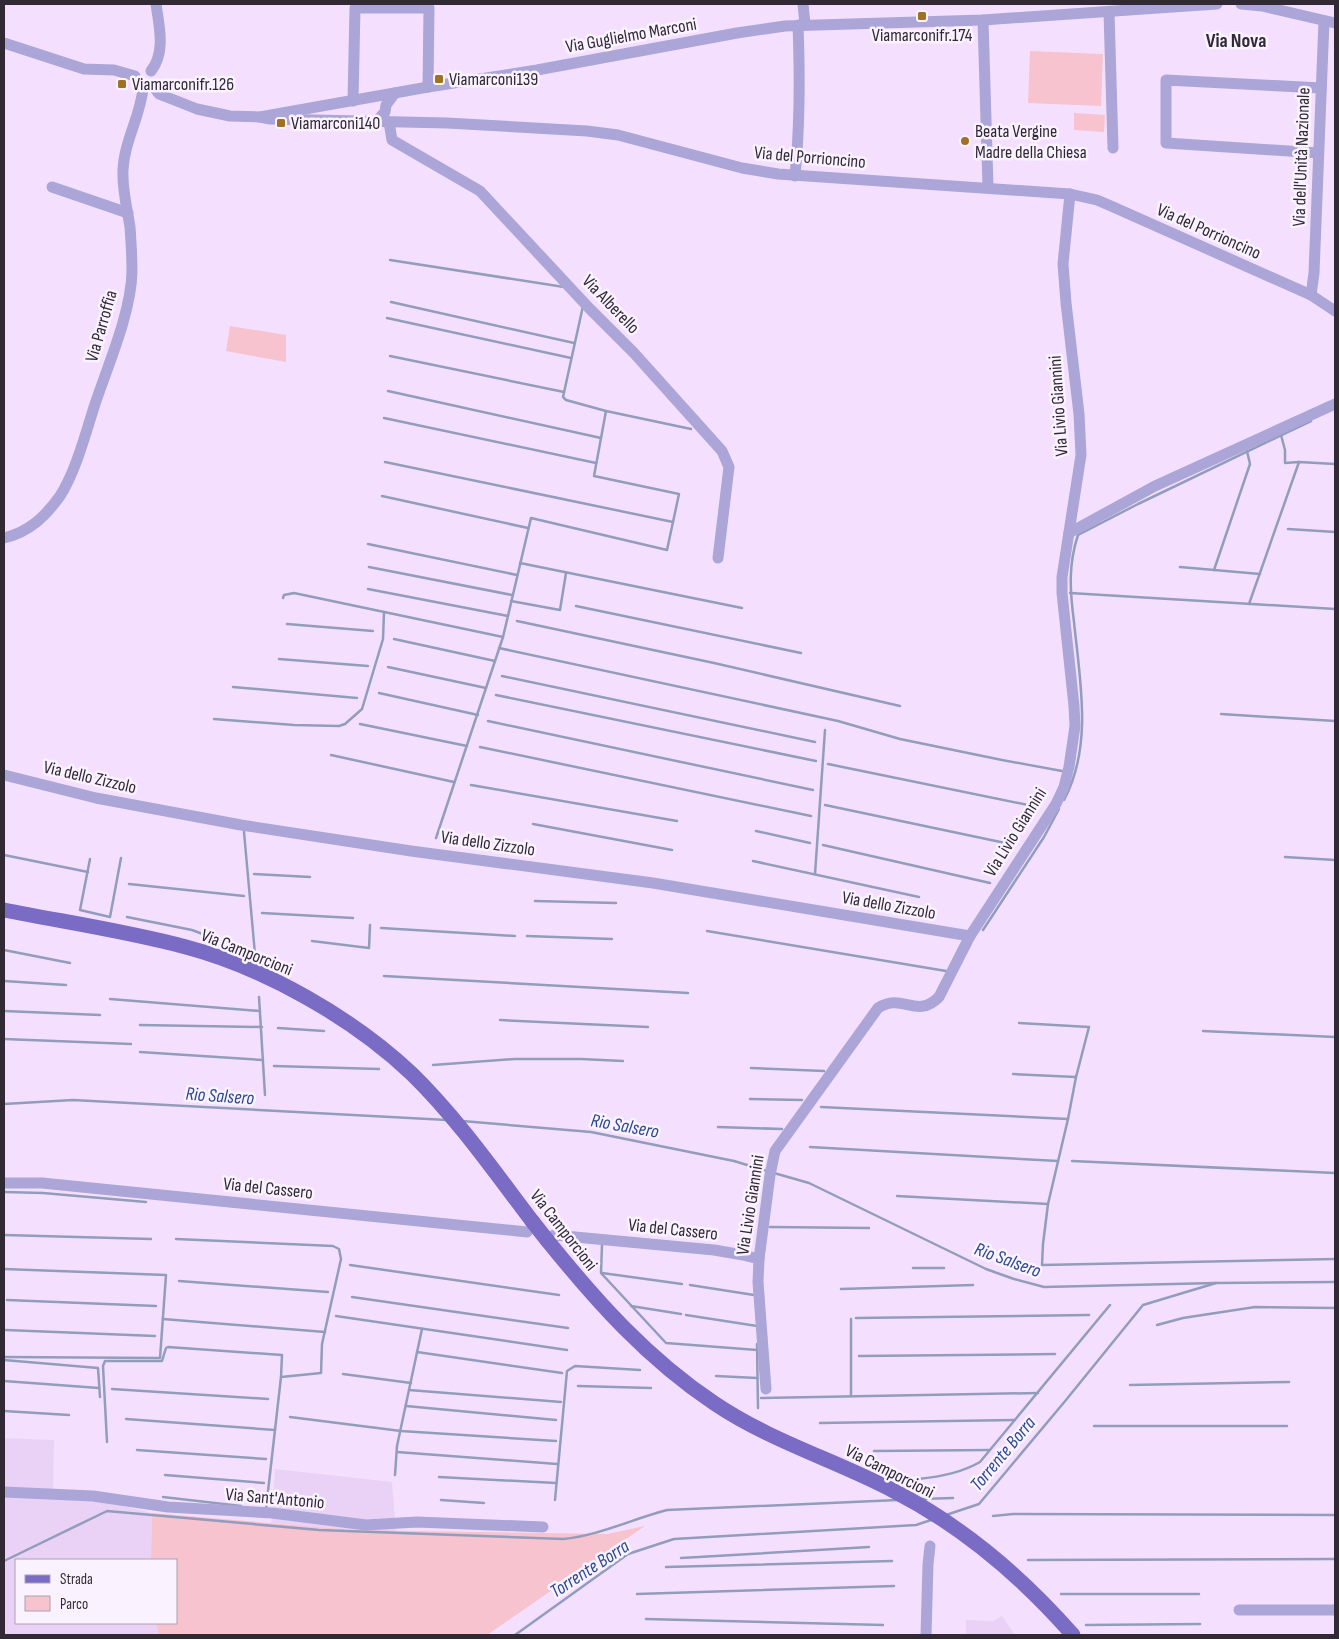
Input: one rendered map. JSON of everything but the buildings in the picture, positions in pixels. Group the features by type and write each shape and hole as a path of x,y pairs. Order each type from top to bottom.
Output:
{"main road":[{"name":"Via Camporcioni","path":"4,910 187,947 243,967 300,994 365,1035 412,1074 439,1103 467,1137 530,1226 550,1238 606,1311 669,1371 715,1404 762,1431 893,1490 928,1510 988,1553 1032,1591 1073,1635"}],"street":[{"path":"151,71 160,50 156,4"},
{"path":"795,176 799,137 803,4"},
{"name":"Via Guglielmo Marconi","path":"386,111 395,94 737,33 802,25 984,20 1217,4"},
{"path":"1241,4 1262,5 1330,22"},
{"path":"348,102 355,8 429,8 428,87"},
{"path":"1109,12 1113,148"},
{"path":"984,20 988,187"},
{"name":"Via dell'Unità Nazionale","path":"1311,295 1314,273 1321,88 1330,22"},
{"path":"4,42 84,69 114,70 135,76"},
{"path":"151,71 142,69 136,73 135,84 197,109 230,116 260,117 332,103 348,102 386,111"},
{"path":"148,88 154,77 151,71"},
{"path":"1318,153 1166,143 1166,80 1321,88"},
{"name":"Via Parroffia","path":"4,538 28,529 41,519 61,494 76,462 128,306 132,273 128,213 123,185 124,159 148,88"},
{"path":"340,120 335,114 335,108 348,102"},
{"name":"Via del Porrioncino","path":"260,117 270,119 377,122 386,111 618,135 742,168 795,176 988,187 1070,194 1097,200 1111,206 1311,295 1335,311"},
{"name":"Via Alberello","path":"386,111 392,140 480,190 589,308 634,353 722,451 729,468 718,558"},
{"path":"52,187 128,213"},
{"name":"Via Livio Giannini","path":"766,1389 758,1259 775,1151 878,1008 890,1003 923,1007 931,1004 939,996 970,936 1056,804 1064,787 1075,726 1062,577 1081,455 1079,414 1063,264 1070,194"},
{"path":"1069,533 1155,486 1335,404"},
{"name":"Via dello Zizzolo","path":"4,775 96,798 241,825 411,851 653,883 970,936"},
{"name":"Via del Cassero","path":"4,1183 52,1184 530,1226"},
{"name":"Via del Cassero","path":"550,1238 714,1250 758,1259"},
{"name":"Via Sant'Antonio","path":"4,1492 94,1496 168,1507 272,1514 366,1524 417,1522 544,1528"},
{"path":"926,1635 930,1546"},
{"path":"1239,1610 1335,1610"}],"shaded area":[{"path":"4,1438 54,1440 53,1497 95,1499 152,1513 151,1559 15,1559 15,1624 156,1624 159,1635 4,1635"},
{"path":"275,1469 392,1482 396,1531 353,1530 271,1523"},
{"path":"1002,1616 1015,1635 966,1635 966,1620 993,1621"}],"green space":[{"path":"1030,51 1103,54 1101,106 1028,103"},
{"path":"1074,113 1105,115 1104,132 1074,130"},
{"path":"230,326 286,335 286,362 226,351"},
{"path":"152,1513 353,1530 607,1534 645,1526 487,1635 159,1635 156,1624 178,1624 178,1559 151,1559"}],"waterway":[{"path":"390,260 564,287"},
{"path":"391,302 574,343"},
{"path":"583,306 563,397 566,400 606,411 691,429"},
{"path":"387,318 571,358"},
{"path":"390,356 564,392"},
{"path":"388,391 601,438"},
{"path":"436,838 503,637 531,518 667,550 679,494 594,476 606,411"},
{"path":"384,418 596,463"},
{"path":"1064,800 1079,758 1081,736 1081,690 1071,589 1071,568 1078,535 1311,421"},
{"path":"1281,435 1285,450 1285,463 1335,464"},
{"path":"1214,570 1250,464 1247,451"},
{"path":"385,462 673,522"},
{"path":"1249,604 1299,462"},
{"path":"382,496 528,528"},
{"path":"1288,529 1335,532"},
{"path":"368,544 517,575"},
{"path":"520,563 742,608"},
{"path":"369,567 512,595"},
{"path":"1180,567 1260,574"},
{"path":"511,601 560,610 566,573"},
{"path":"368,589 508,616"},
{"path":"283,598 284,595 294,593 503,637"},
{"path":"1070,593 1335,609"},
{"path":"576,606 801,653"},
{"path":"214,719 294,725 339,726 345,724 362,709 383,639 384,612"},
{"path":"517,621 714,663 900,706"},
{"path":"287,624 373,631"},
{"path":"394,639 495,661"},
{"path":"499,648 838,721 900,739 1062,771"},
{"path":"279,659 368,666"},
{"path":"388,667 486,688"},
{"path":"502,676 815,742"},
{"path":"233,687 357,698"},
{"path":"379,693 478,715"},
{"path":"496,695 816,761"},
{"path":"1221,714 1335,721"},
{"path":"488,721 813,790"},
{"path":"360,724 467,746"},
{"path":"815,874 825,730"},
{"path":"480,747 811,816"},
{"path":"331,755 454,782"},
{"path":"828,764 1038,807"},
{"path":"471,785 677,821"},
{"path":"825,805 1010,844"},
{"path":"983,930 1044,837 1059,809"},
{"path":"533,824 672,850"},
{"path":"756,831 810,843"},
{"path":"244,832 255,954"},
{"path":"823,845 990,883"},
{"path":"4,855 88,872"},
{"path":"1285,857 1335,860"},
{"path":"90,859 80,910 110,917 121,858"},
{"path":"753,861 919,897"},
{"path":"254,874 310,877"},
{"path":"129,884 244,896"},
{"path":"535,901 616,903"},
{"path":"262,913 353,918"},
{"path":"127,917 192,930 253,953"},
{"path":"312,941 369,948 370,925"},
{"path":"381,928 515,936"},
{"path":"707,931 946,971"},
{"path":"527,936 612,939"},
{"path":"4,950 70,963"},
{"path":"384,976 688,993"},
{"path":"4,981 66,985"},
{"path":"259,997 265,1095"},
{"path":"110,999 260,1011"},
{"path":"4,1011 100,1015"},
{"path":"500,1020 648,1027"},
{"path":"1019,1023 1089,1027 1048,1204 1042,1265 1335,1259"},
{"path":"140,1025 262,1027"},
{"path":"278,1028 324,1031"},
{"path":"1203,1031 1335,1037"},
{"path":"4,1039 131,1044"},
{"path":"140,1052 263,1060"},
{"path":"433,1065 515,1059 623,1061"},
{"path":"274,1066 379,1069"},
{"path":"751,1068 824,1071"},
{"path":"1013,1074 1076,1077"},
{"path":"750,1099 802,1100"},
{"name":"Rio Salsero","path":"4,1104 73,1100 447,1120"},
{"path":"821,1107 1068,1119"},
{"name":"Rio Salsero","path":"462,1121 591,1132 734,1161 767,1171"},
{"path":"718,1127 782,1129"},
{"path":"810,1147 1058,1161"},
{"path":"1072,1161 1335,1173"},
{"name":"Rio Salsero","path":"774,1173 809,1183 986,1269 1044,1287 1216,1283"},
{"path":"4,1192 43,1193 146,1202"},
{"path":"897,1196 1048,1204"},
{"path":"770,1227 869,1228"},
{"path":"4,1235 151,1239"},
{"path":"176,1239 333,1246 339,1249 341,1259 322,1344 321,1373 281,1377 266,1509"},
{"path":"602,1245 601,1273 666,1343 757,1350"},
{"path":"350,1265 559,1295"},
{"path":"913,1268 944,1268"},
{"path":"4,1269 166,1275 160,1358 4,1357"},
{"path":"602,1273 682,1284"},
{"path":"179,1281 328,1292"},
{"name":"Torrente Borra","path":"946,1515 979,1504 1143,1305 1216,1283 1335,1282"},
{"path":"690,1285 754,1295"},
{"path":"841,1289 973,1285"},
{"path":"352,1297 568,1328"},
{"path":"7,1300 156,1306"},
{"path":"918,1479 950,1474 980,1462 1110,1305"},
{"path":"631,1306 681,1314"},
{"path":"1157,1325 1183,1318 1255,1307 1335,1308"},
{"path":"686,1315 757,1326"},
{"path":"856,1318 1089,1315"},
{"path":"336,1316 567,1350"},
{"path":"163,1319 325,1332"},
{"path":"851,1319 851,1396"},
{"path":"395,1475 397,1446 422,1329"},
{"path":"6,1330 155,1336"},
{"path":"757,1344 758,1408"},
{"path":"107,1442 103,1366 105,1361 162,1361 168,1347 282,1355 281,1377"},
{"path":"417,1352 562,1373"},
{"path":"859,1356 1055,1354"},
{"path":"4,1360 98,1368 100,1397"},
{"path":"555,1500 567,1371 575,1366 640,1370"},
{"path":"343,1374 411,1383"},
{"path":"716,1376 757,1378"},
{"path":"4,1381 99,1388"},
{"path":"1130,1385 1289,1382"},
{"path":"578,1386 651,1388"},
{"path":"112,1389 268,1399"},
{"path":"409,1390 561,1402"},
{"path":"761,1398 1038,1393"},
{"path":"406,1406 556,1420"},
{"path":"4,1411 69,1415"},
{"path":"290,1417 401,1431 556,1441"},
{"path":"126,1419 275,1430"},
{"path":"820,1423 1015,1420"},
{"path":"1094,1426 1287,1426"},
{"path":"137,1450 266,1459"},
{"path":"874,1451 990,1450"},
{"path":"397,1452 557,1464"},
{"path":"165,1475 264,1483"},
{"path":"439,1477 556,1483"},
{"path":"163,1497 241,1506"},
{"path":"921,1499 953,1498"},
{"path":"441,1500 484,1503"},
{"path":"4,1561 107,1511 319,1530 563,1539 602,1531 667,1510 898,1500"},
{"path":"993,1516 1013,1514 1335,1515"},
{"name":"Torrente Borra","path":"515,1635 628,1554 674,1539 916,1525 931,1520"},
{"path":"681,1558 869,1547"},
{"path":"1028,1560 1335,1559"},
{"path":"666,1567 892,1561"},
{"path":"637,1594 894,1586"},
{"path":"1061,1594 1199,1594"},
{"path":"646,1619 883,1625"},
{"path":"1086,1625 1200,1624"}],"place":[{"name":"Viamarconifr.174","path":"922,16"},
{"name":"Viamarconi139","path":"439,79"},
{"name":"Viamarconifr.126","path":"122,84"},
{"name":"Viamarconi140","path":"281,123"},
{"name":"Beata Vergine Madre della Chiesa","path":"965,141"}],"district":[{"name":"Via Nova","path":"1236,40"}]}
